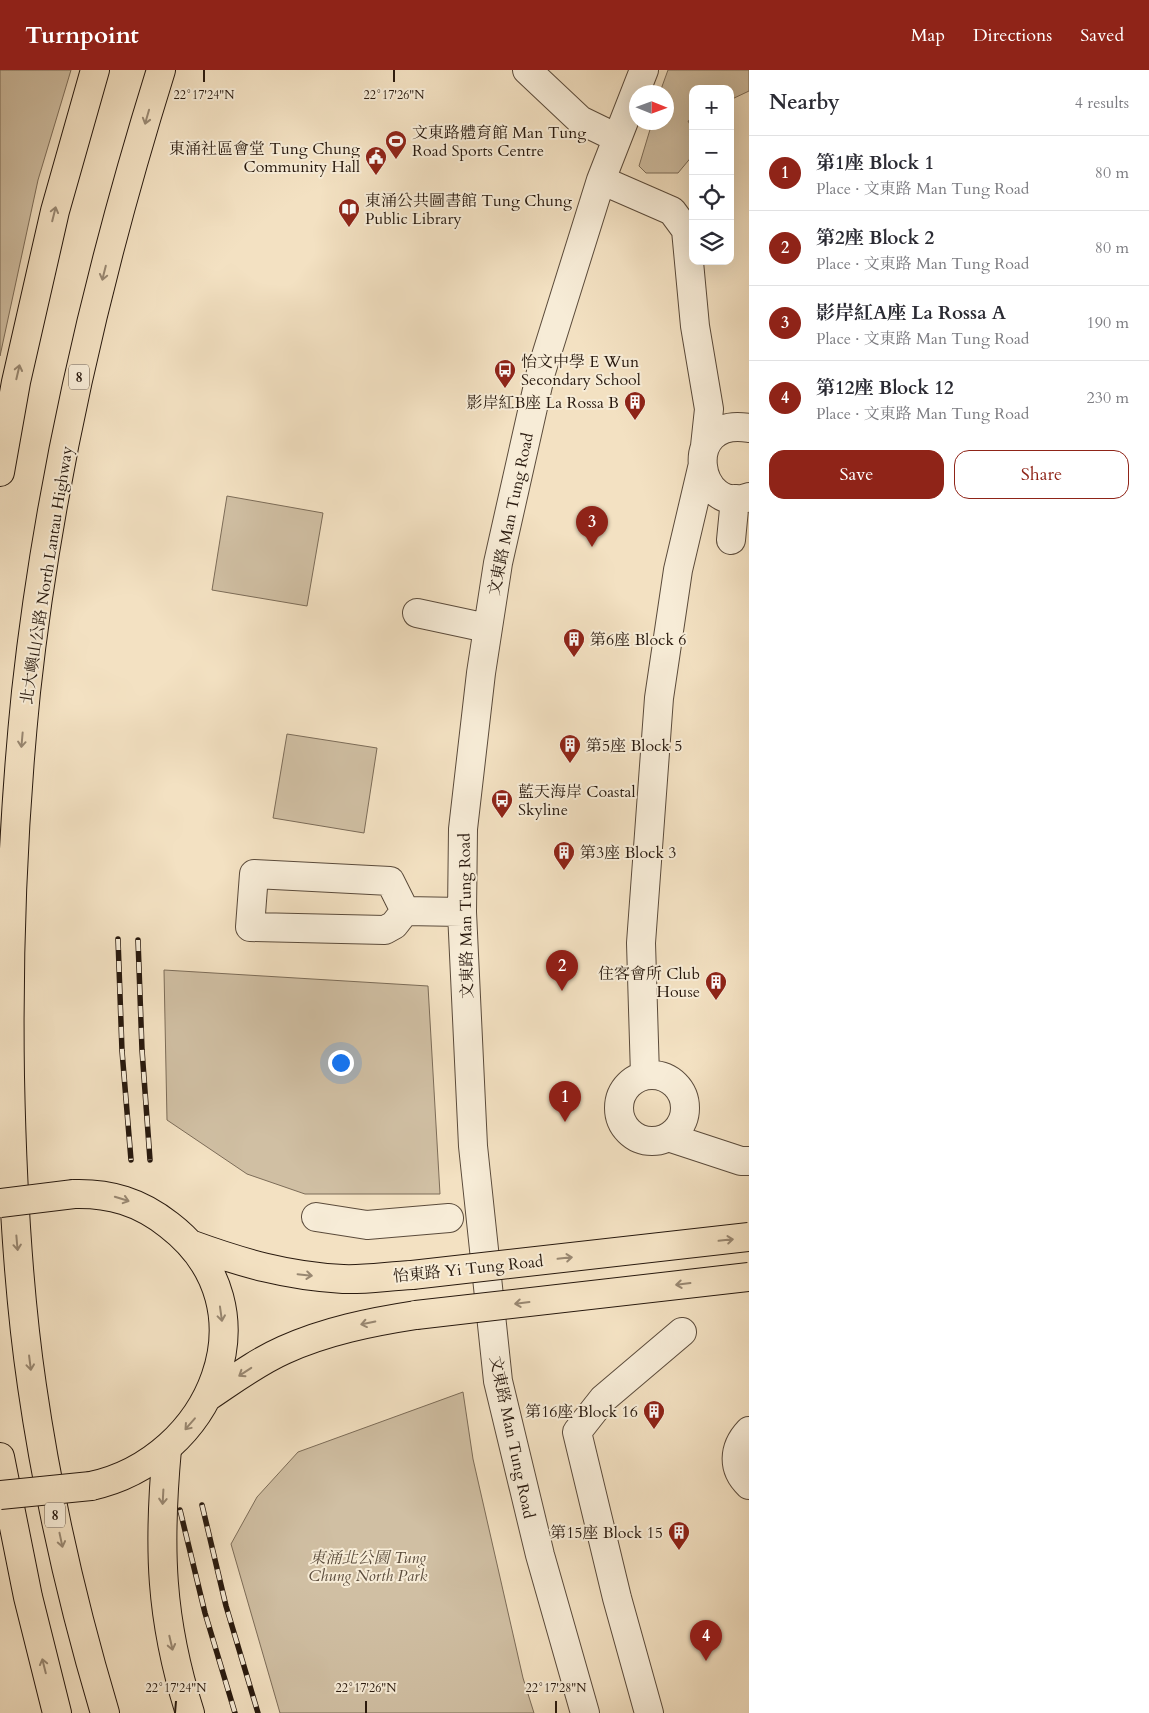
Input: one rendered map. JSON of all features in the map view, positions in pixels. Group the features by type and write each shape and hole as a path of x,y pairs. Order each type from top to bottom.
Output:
{"main road":[{"path":"0,472 16,382 54,211 95,70"},
{"name":"北大嶼山公路 North Lantau Highway","path":"105,1713 88,1654 58,1530 32,1384 20,1274 11,1148 9,1020 11,914 26,691 51,518 76,390 116,226 161,70"},
{"path":"0,1202 74,1194 109,1196 135,1204 160,1218 190,1244 213,1281 222,1315 223,1347 219,1372 209,1396 196,1417 167,1449 129,1474 91,1486 0,1495"},
{"name":"怡東路 Yi Tung Road","path":"190,1244 236,1261 289,1273 345,1279 412,1275 749,1237"},
{"path":"209,1396 265,1359 295,1346 351,1327 416,1315 749,1277"},
{"path":"167,1449 161,1541 163,1594 171,1643 190,1713"},
{"path":"0,1456 28,1597 57,1713"}],"street":[{"path":"527,70 580,120 617,138"},
{"name":"文東路 Man Tung Road","path":"585,1713 540,1555 498,1381 473,1146 462,912 463,830 498,563 541,372 601,180 644,70"},
{"path":"601,180 672,211 686,230 695,326 718,436 709,486 723,498 731,540"},
{"path":"646,1075 641,943 659,698 678,570 723,498"},
{"path":"417,612 488,628"},
{"path":"254,874 390,881 405,911 394,925 385,930 250,927 254,874"},
{"path":"405,911 462,912"},
{"path":"668,1138 682,1122 685,1102 675,1083 666,1077 646,1075 635,1079 626,1086 619,1107 621,1118 626,1128 634,1136 644,1140 655,1141 668,1138 741,1161 749,1161"},
{"path":"316,1217 367,1225 449,1218"},
{"path":"649,1713 636,1626 576,1432 603,1399 682,1332"},
{"path":"749,1431 740,1441 736,1452 736,1464 740,1475 749,1485"}],"green space":[{"path":"0,70 71,70 38,180 0,356"},
{"path":"668,70 749,70 749,91 734,98 734,85 689,85 689,160 678,173 646,173 639,166 650,130 674,130 674,85 663,85"},
{"path":"227,496 323,513 307,606 212,590"},
{"path":"287,734 377,748 364,833 273,818"},
{"path":"164,970 428,986 440,1194 305,1194 247,1174 167,1120"},
{"name":"東涌北公園 Tung Chung North Park","path":"463,1392 473,1459 523,1678 534,1713 280,1713 231,1544 257,1497 298,1452"}],"railway":[{"path":"118,939 122,1051 131,1160"},
{"path":"138,940 142,1050 150,1160"},
{"path":"202,1505 226,1606 258,1713"},
{"path":"180,1510 205,1613 235,1713"}],"place":[{"name":"文東路體育館 Man Tung Road Sports Centre","path":"396,160"},
{"name":"東涌社區會堂 Tung Chung Community Hall","path":"376,176"},
{"name":"東涌公共圖書館 Tung Chung Public Library","path":"349,228"},
{"name":"怡文中學 E Wun Secondary School","path":"505,389"},
{"name":"影岸紅B座 La Rossa B","path":"635,421"},
{"name":"影岸紅A座 La Rossa A","path":"592,547"},
{"name":"第6座 Block 6","path":"574,658"},
{"name":"第5座 Block 5","path":"570,764"},
{"name":"藍天海岸 Coastal Skyline","path":"502,819"},
{"name":"第3座 Block 3","path":"564,871"},
{"name":"第2座 Block 2","path":"562,991"},
{"name":"住客會所 Club House","path":"716,1001"},
{"name":"第1座 Block 1","path":"565,1122"},
{"name":"第16座 Block 16","path":"654,1430"},
{"name":"第15座 Block 15","path":"679,1551"},
{"name":"第12座 Block 12","path":"706,1661"}]}
